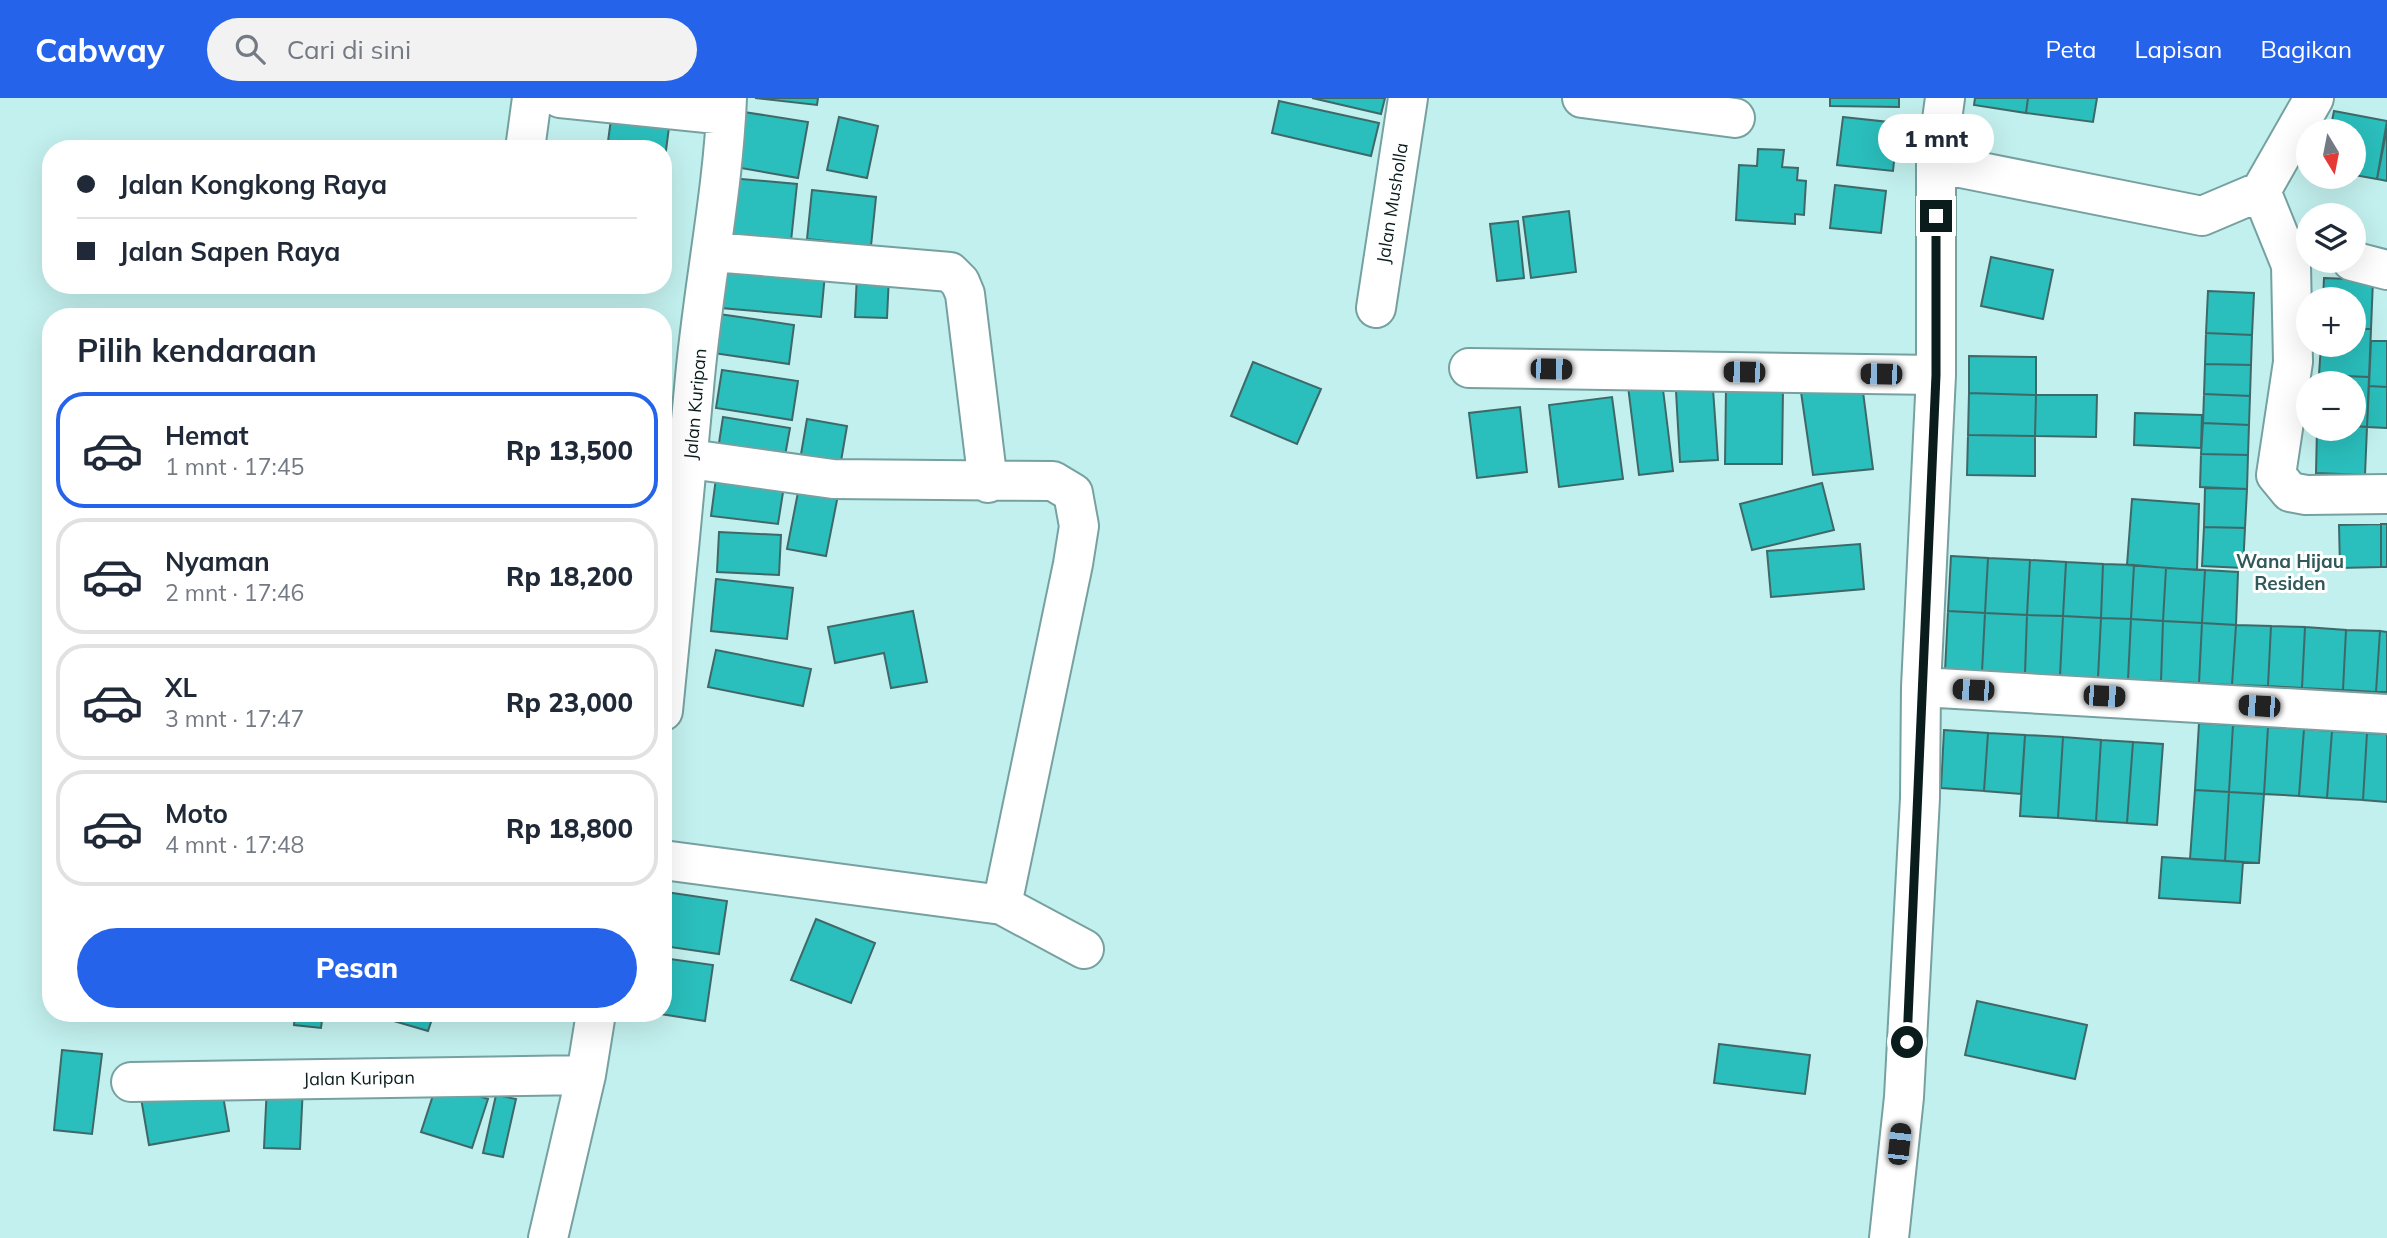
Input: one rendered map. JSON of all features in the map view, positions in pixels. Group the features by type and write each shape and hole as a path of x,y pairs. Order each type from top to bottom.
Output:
{"street":[{"path":"526,140 531,98"},
{"path":"560,98 727,107"},
{"name":"Jalan Musholla","path":"1376,308 1408,98"},
{"path":"1582,98 1735,118"},
{"path":"1889,1238 1904,1097 1920,798 1921,687 1936,375 1936,163 1945,98"},
{"path":"1936,163 2202,216 2261,191 2314,98"},
{"name":"Jalan Kuripan","path":"672,627 690,459 694,387 713,252 727,107"},
{"path":"2261,191 2295,247 2291,265 2293,362 2276,475 2290,492 2306,495 2387,494"},
{"path":"713,252 950,272 960,282 965,294 988,483"},
{"path":"2366,265 2387,270"},
{"path":"1469,368 1936,375"},
{"path":"690,459 834,479 988,483 1053,481 1073,493 1079,526 1002,905"},
{"path":"1921,687 2387,714"},
{"path":"672,861 1002,905 1084,949"},
{"path":"548,1238 586,1075 595,1022"},
{"name":"Jalan Kuripan","path":"131,1082 586,1075"}],"building":[{"path":"755,98 818,98 817,105"},
{"path":"1312,98 1385,98 1381,114"},
{"path":"1830,98 1899,98 1899,107 1830,106"},
{"path":"1975,98 2028,98 2026,113 1974,105"},
{"path":"2028,98 2097,98 2093,122 2026,113"},
{"path":"1279,101 1379,123 1371,156 1272,133"},
{"path":"2334,111 2387,121 2377,179 2366,177 2366,119 2332,119"},
{"path":"744,112 808,122 798,178 735,167"},
{"path":"839,117 878,126 867,178 827,170"},
{"path":"1843,117 1898,123 1893,171 1837,165"},
{"path":"611,119 669,127 667,140 608,140"},
{"path":"2387,128 2387,181 2377,179"},
{"path":"1758,149 1784,150 1782,167 1798,168 1797,180 1806,181 1804,215 1795,214 1795,224 1736,220 1739,165 1757,166"},
{"path":"730,178 797,184 790,251 723,244"},
{"path":"1835,185 1886,191 1881,233 1830,228"},
{"path":"812,190 876,197 871,246 807,239"},
{"path":"1569,211 1576,272 1531,278 1523,217"},
{"path":"1518,221 1524,278 1497,281 1490,224"},
{"path":"1991,257 2053,270 2043,319 1981,306"},
{"path":"725,265 825,274 821,317 721,308"},
{"path":"857,274 889,276 887,318 855,317"},
{"path":"2324,278 2373,280 2371,329 2366,329 2366,287 2324,287"},
{"path":"2208,291 2254,293 2252,335 2206,333"},
{"path":"719,314 794,325 789,364 713,353"},
{"path":"2366,329 2371,329 2369,377 2366,377 2366,371 2319,371 2320,357 2366,357"},
{"path":"2206,333 2252,335 2251,365 2205,364"},
{"path":"2371,341 2387,341 2387,387 2369,386"},
{"path":"1969,356 2036,357 2036,395 1969,393"},
{"path":"1253,362 1321,389 1297,444 1231,416"},
{"path":"2205,364 2251,365 2250,396 2204,394"},
{"path":"722,370 798,381 792,420 716,408"},
{"path":"1661,373 1673,471 1639,475 1627,378"},
{"path":"2366,377 2369,377 2366,427"},
{"path":"1862,384 1873,469 1813,475 1801,392"},
{"path":"2369,386 2387,387 2387,428 2367,427"},
{"path":"1726,388 1783,389 1782,464 1725,464"},
{"path":"1713,389 1718,460 1680,462 1676,391"},
{"path":"1969,393 2036,395 2035,436 1968,435"},
{"path":"2204,394 2250,396 2249,425 2203,423"},
{"path":"2036,395 2097,395 2096,437 2035,436"},
{"path":"1612,397 1623,479 1559,487 1549,405"},
{"path":"1520,407 1527,472 1477,478 1469,413"},
{"path":"2135,413 2202,415 2201,448 2134,445"},
{"path":"723,417 790,428 783,467 717,456"},
{"path":"807,419 847,426 839,473 799,466"},
{"path":"2203,423 2249,425 2248,455 2201,454"},
{"path":"2367,427 2365,475 2316,473 2317,441 2366,441"},
{"path":"1968,435 2035,436 2035,476 1967,475"},
{"path":"2201,454 2248,455 2247,489 2200,487"},
{"path":"716,478 784,486 778,524 711,516"},
{"path":"800,482 839,490 826,556 787,549"},
{"path":"1822,483 1834,530 1752,550 1740,504"},
{"path":"2205,488 2247,489 2245,528 2204,527"},
{"path":"2132,499 2199,504 2197,570 2127,565"},
{"path":"2381,524 2387,524 2387,567 2381,567"},
{"path":"2381,524 2381,567 2340,568 2339,525"},
{"path":"2204,527 2245,528 2243,568 2202,566"},
{"path":"719,532 781,535 779,575 717,572"},
{"path":"1860,544 1864,589 1771,597 1767,551"},
{"path":"1951,556 1988,558 1985,613 1948,611"},
{"path":"1988,558 2030,560 2027,615 1985,613"},
{"path":"2030,560 2066,562 2063,616 2027,615"},
{"path":"2066,562 2103,564 2101,618 2063,616"},
{"path":"2103,564 2134,565 2131,619 2101,618"},
{"path":"2134,565 2166,568 2163,621 2131,619"},
{"path":"2166,568 2205,570 2202,623 2163,621"},
{"path":"2205,570 2238,572 2236,625 2202,623"},
{"path":"716,579 793,588 787,639 711,631"},
{"path":"913,611 927,682 891,688 884,653 835,663 828,627"},
{"path":"1948,611 1985,613 1982,672 1945,671"},
{"path":"1985,613 2027,615 2025,674 1982,672"},
{"path":"2027,615 2063,616 2060,676 2025,674"},
{"path":"2063,616 2101,618 2098,678 2060,676"},
{"path":"2101,618 2131,619 2128,680 2098,678"},
{"path":"2131,619 2163,621 2161,681 2128,680"},
{"path":"2163,621 2202,623 2199,683 2161,681"},
{"path":"2202,623 2236,625 2232,685 2199,683"},
{"path":"2236,625 2271,626 2268,686 2232,685"},
{"path":"2271,626 2305,627 2302,688 2268,686"},
{"path":"2305,627 2346,630 2343,690 2302,688"},
{"path":"2346,630 2380,631 2376,692 2343,690"},
{"path":"2380,631 2387,632 2387,692 2376,692"},
{"path":"716,650 811,669 803,706 708,687"},
{"path":"2199,723 2233,725 2229,792 2195,790"},
{"path":"2233,725 2268,727 2264,794 2229,792"},
{"path":"2268,727 2304,729 2299,796 2264,794"},
{"path":"2304,729 2332,731 2327,798 2299,796"},
{"path":"1944,730 1988,733 1984,791 1941,788"},
{"path":"2332,731 2367,733 2363,800 2327,798"},
{"path":"1988,733 2025,735 2021,794 1984,791"},
{"path":"2367,733 2387,734 2387,802 2363,800"},
{"path":"2025,735 2063,737 2058,818 2020,816"},
{"path":"2063,737 2101,740 2096,821 2058,818"},
{"path":"2101,740 2133,742 2127,823 2096,821"},
{"path":"2133,742 2163,744 2157,825 2127,823"},
{"path":"2195,790 2229,792 2225,861 2190,859"},
{"path":"2229,792 2264,794 2259,863 2225,861"},
{"path":"2162,857 2243,862 2240,903 2159,898"},
{"path":"672,893 727,901 719,954 672,947"},
{"path":"816,919 875,943 851,1003 791,980"},
{"path":"672,959 713,965 705,1021 672,1016"},
{"path":"1977,1001 2087,1025 2075,1079 1965,1055"},
{"path":"294,1022 322,1022 321,1028 294,1025"},
{"path":"397,1022 431,1022 428,1031"},
{"path":"1719,1044 1810,1055 1805,1094 1714,1083"},
{"path":"62,1050 102,1054 92,1134 54,1130"},
{"path":"437,1083 488,1099 472,1148 421,1132"},
{"path":"221,1084 229,1131 149,1145 141,1098"},
{"path":"267,1085 303,1086 300,1149 264,1148"},
{"path":"496,1095 516,1099 503,1157 483,1153"}],"district":[{"name":"Wana Hijau Residen","path":"2290,572"}],"route":[{"path":"1907,1042 1920,798 1921,687 1936,375 1936,216"}]}
